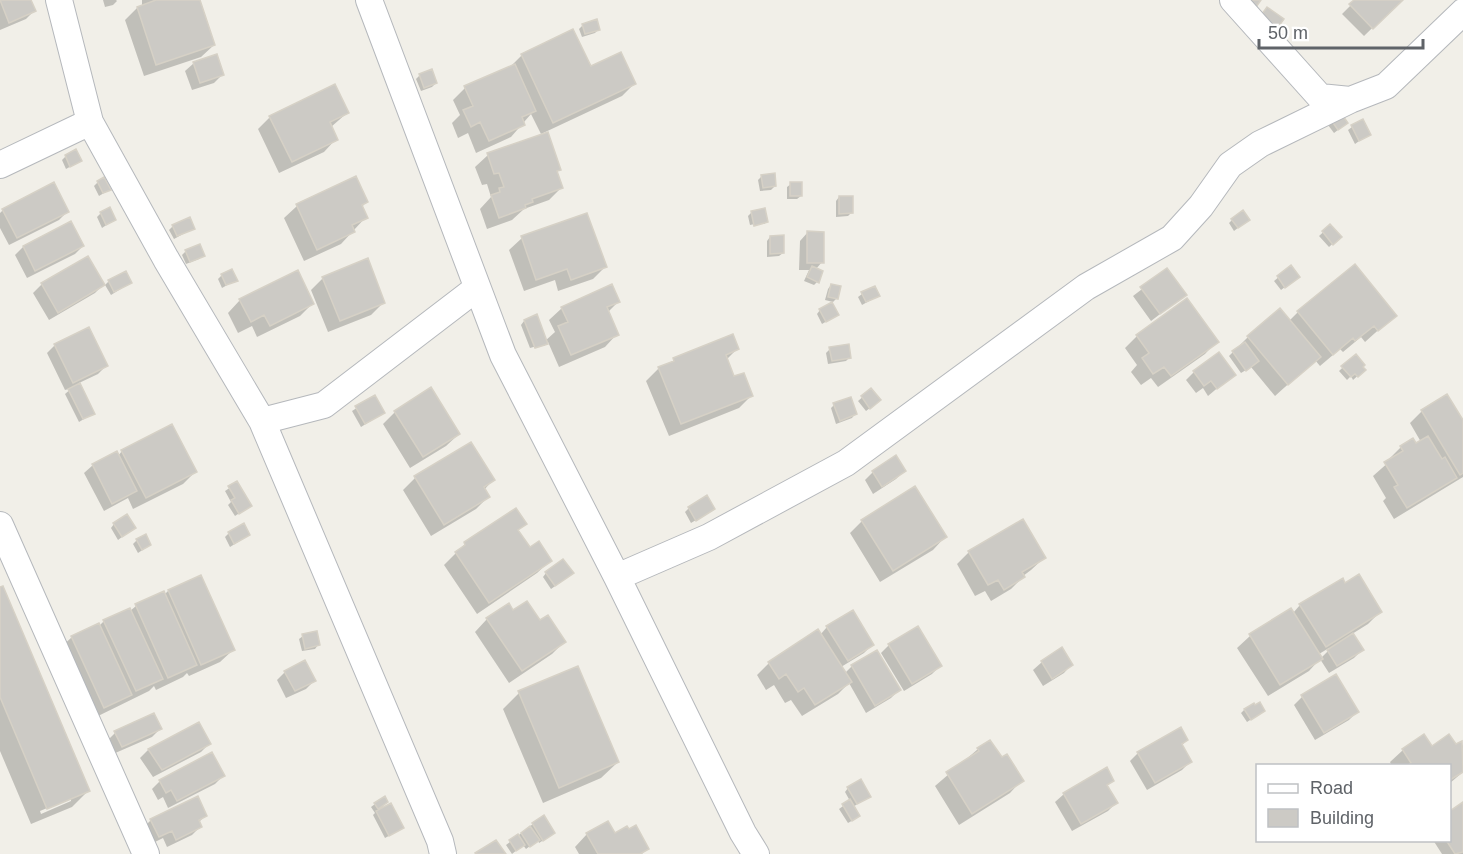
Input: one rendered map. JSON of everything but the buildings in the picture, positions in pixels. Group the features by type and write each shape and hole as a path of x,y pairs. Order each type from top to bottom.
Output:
{"street":[{"path":"59,0 90,122 166,260 262,421 434,850"},
{"path":"369,0 503,355 617,577 743,833 756,854"},
{"path":"1233,0 1320,97 1350,100"},
{"path":"617,577 709,537 846,463 1086,287 1172,238 1201,206 1230,165 1260,144 1350,100 1386,86 1458,9"},
{"path":"0,165 90,122"},
{"path":"262,421 324,405 477,288"},
{"path":"0,525 146,854"}]}
